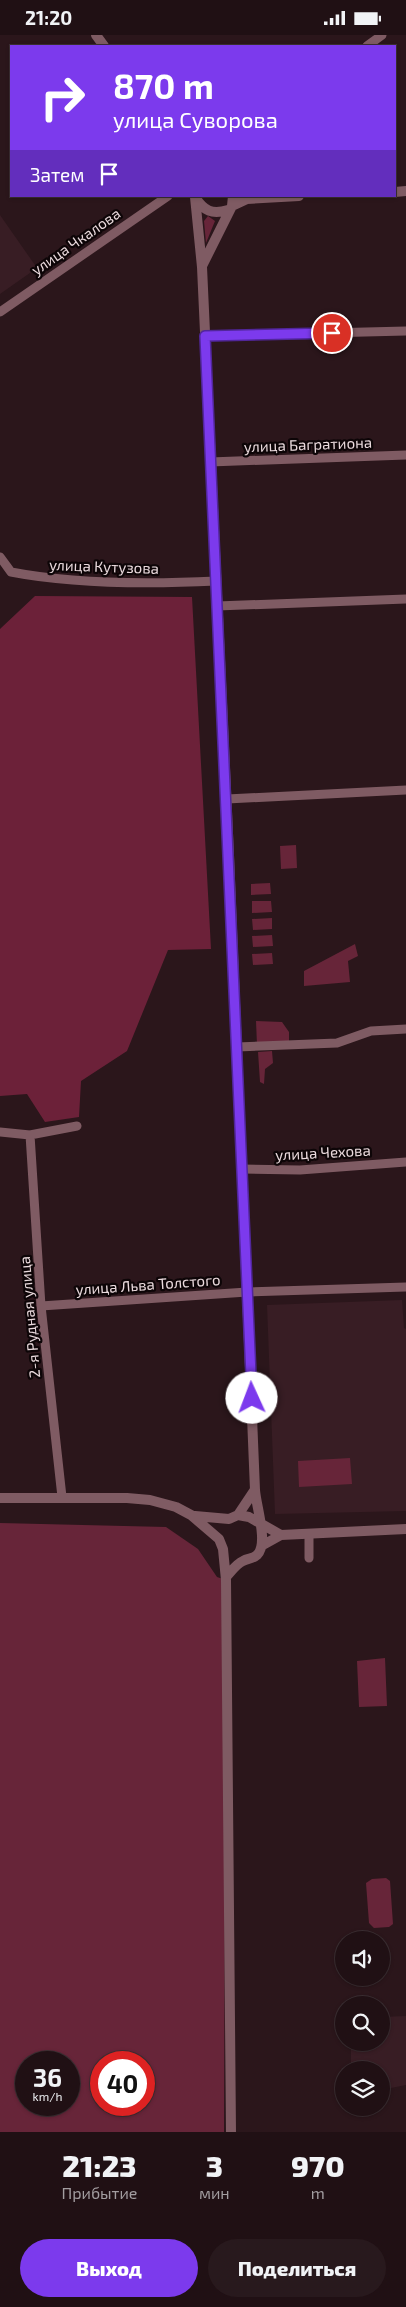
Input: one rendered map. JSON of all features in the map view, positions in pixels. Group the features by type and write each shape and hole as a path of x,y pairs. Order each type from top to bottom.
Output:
{"street":[{"path":"368,45 378,36"},
{"name":"улица Чкалова","path":"0,312 167,197"},
{"path":"195,197 205,210 219,213 243,197"},
{"path":"195,197 202,267 227,799 255,1490 263,1545 260,1553 242,1561 226,1577"},
{"path":"202,267 231,204"},
{"path":"205,336 406,331"},
{"name":"улица Багратиона","path":"210,462 406,455"},
{"name":"улица Кутузова","path":"0,557 11,572 40,578 173,583 216,581"},
{"path":"217,606 406,599"},
{"path":"227,799 406,790"},
{"path":"237,1047 337,1043 371,1031 406,1029"},
{"path":"0,1131 30,1135 77,1126"},
{"name":"2-я Рудная улица","path":"30,1135 41,1306 62,1497"},
{"name":"улица Чехова","path":"242,1169 300,1170 406,1162"},
{"name":"улица Льва Толстого","path":"41,1306 247,1291 406,1287"},
{"path":"219,1539 224,1525 234,1517 255,1490"},
{"path":"0,1498 150,1499 176,1507 191,1515 219,1539 223,1549 226,1577 230,2132"},
{"path":"191,1515 249,1517 281,1535"},
{"path":"263,1545 281,1535 406,1529"},
{"path":"309,1535 309,1558"},
{"path":"223,1549 242,1561"}],"shaded area":[{"path":"0,215 37,268 0,294"},
{"path":"208,216 215,221 206,243 204,221"},
{"path":"35,596 192,597 211,949 168,950 127,1051 81,1081 79,1117 45,1122 27,1094 0,1096 0,629"},
{"path":"296,845 297,868 281,869 280,846"},
{"path":"270,883 271,894 251,895 251,884"},
{"path":"252,901 271,901 272,912 252,913"},
{"path":"272,918 272,929 253,930 252,919"},
{"path":"272,935 273,946 253,947 252,936"},
{"path":"355,944 358,956 348,961 350,982 304,986 304,971"},
{"path":"272,953 273,964 253,965 252,954"},
{"path":"256,1021 282,1022 289,1032 289,1044 257,1045"},
{"path":"272,1051 273,1063 265,1069 264,1084 260,1082 258,1052"},
{"path":"402,1300 404,1328 406,1329 406,1511 275,1514 267,1305"},
{"path":"350,1458 352,1484 299,1487 298,1461"},
{"path":"0,1523 166,1527 198,1549 217,1577 226,1580 224,2132 0,2132"},
{"path":"385,1658 387,1706 359,1707 357,1661"},
{"path":"386,1878 390,1881 393,1924 389,1927 374,1928 369,1923 366,1883 372,1879"},
{"path":"406,2016 406,2085 390,2088 390,2061 351,2061 351,2051 390,2051 390,2017"}],"route":[{"path":"252,1398 205,336 332,333"}]}
